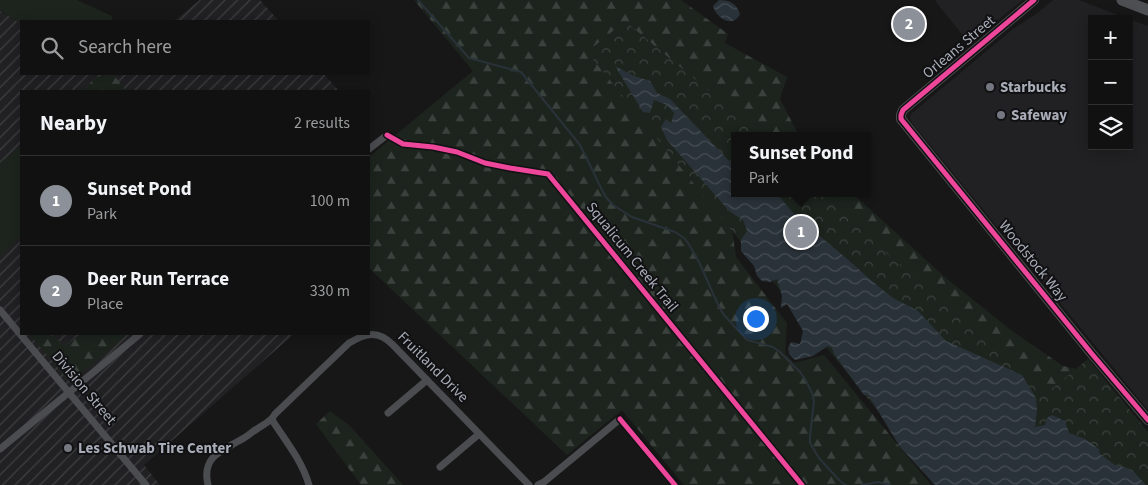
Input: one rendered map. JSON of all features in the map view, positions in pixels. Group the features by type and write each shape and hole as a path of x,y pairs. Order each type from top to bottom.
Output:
{"main road":[{"name":"Orleans Street","path":"901,115 903,110 1034,0"},
{"path":"1122,0 1148,10"},
{"name":"Woodstock Way","path":"901,115 902,121 908,129 1148,420"}],"street":[{"path":"370,148 387,135"},
{"name":"Division Street","path":"0,310 20,333"},
{"name":"Fruitland Drive","path":"370,334 376,334 389,341 529,485"},
{"name":"Division Street","path":"21,335 146,485"},
{"path":"0,449 139,335"},
{"name":"Fruitland Drive","path":"208,485 207,468 219,451 272,420 275,414 349,343 366,335"},
{"path":"388,413 427,380"},
{"path":"538,485 620,419 675,485"},
{"path":"272,420 302,466 309,485"},
{"path":"440,467 479,434"}],"shaded area":[{"path":"200,0 260,0 278,20 175,20"},
{"path":"936,0 1023,0 969,43"},
{"path":"1053,0 1079,0 1118,15 1088,15 1088,150 1133,150 1133,20 1148,26 1148,410 912,123 910,118 911,114 1013,29"},
{"path":"0,11 20,22 20,75 325,75 338,90 20,90 20,335 293,335 144,465 160,485 0,485"}],"green space":[{"path":"0,0 77,0 112,16 112,20 20,20 20,22 0,11"},
{"path":"414,0 681,0 728,34 725,43 787,77 780,99 797,132 731,132 731,222 736,257 787,323 785,353 794,363 824,355 931,485 684,485 622,410 567,455 370,269 370,156 473,71"},
{"path":"625,21 758,132 731,132 731,197 837,197 851,209 889,256 1049,391 1088,359 1148,432 1148,485 938,485 587,52"},
{"path":"114,75 125,90 82,90 97,77"},
{"path":"20,146 20,236 0,256 0,163"},
{"path":"781,197 856,197 946,278 1012,331 1063,366 1094,373 1148,485"},
{"path":"30,335 51,335 65,346 79,335 127,335 70,382"},
{"path":"330,411 350,426 403,485 361,485 316,424"}],"water":[{"path":"719,0 729,2 737,7 740,14 737,18 729,21 721,18 713,6"},
{"path":"615,66 634,76 650,81 657,93 670,99 731,163 731,197 779,197 796,216 873,282 893,298 918,311 946,341 1022,375 1036,398 1035,427 1045,425 1047,418 1052,415 1065,421 1069,433 1085,439 1099,449 1100,454 1115,465 1132,470 1146,485 935,485 900,447 869,396 864,395 834,354 832,348 828,346 813,356 795,360 789,354 788,348 791,342 800,344 803,331 787,304 781,308 782,296 777,279 770,282 762,281 757,276 754,266 741,251 741,240 747,231 743,220 729,211 667,140 661,127 666,119 671,123 674,113 667,105 654,100 650,113 643,112"}],"waterway":[{"path":"418,0 469,58 521,72 580,145 605,196 613,205 632,217 675,232 684,238 699,262 724,315 747,340 773,347 780,352 800,372 806,381 814,401 810,443 819,458 846,485"},
{"path":"862,485 878,482 890,485"}],"cycle path":[{"path":"1034,0 903,110 901,119 1148,420"},
{"name":"Squalicum Creek Trail","path":"387,135 403,144 433,147 457,152 485,163 548,174 802,485"},
{"path":"620,419 675,485"}],"place":[{"name":"Deer Run Terrace","path":"909,24"},
{"name":"Starbucks","path":"990,87"},
{"name":"Safeway","path":"1001,115"},
{"name":"Sunset Pond","path":"801,232"},
{"name":"Les Schwab Tire Center","path":"68,448"}]}
